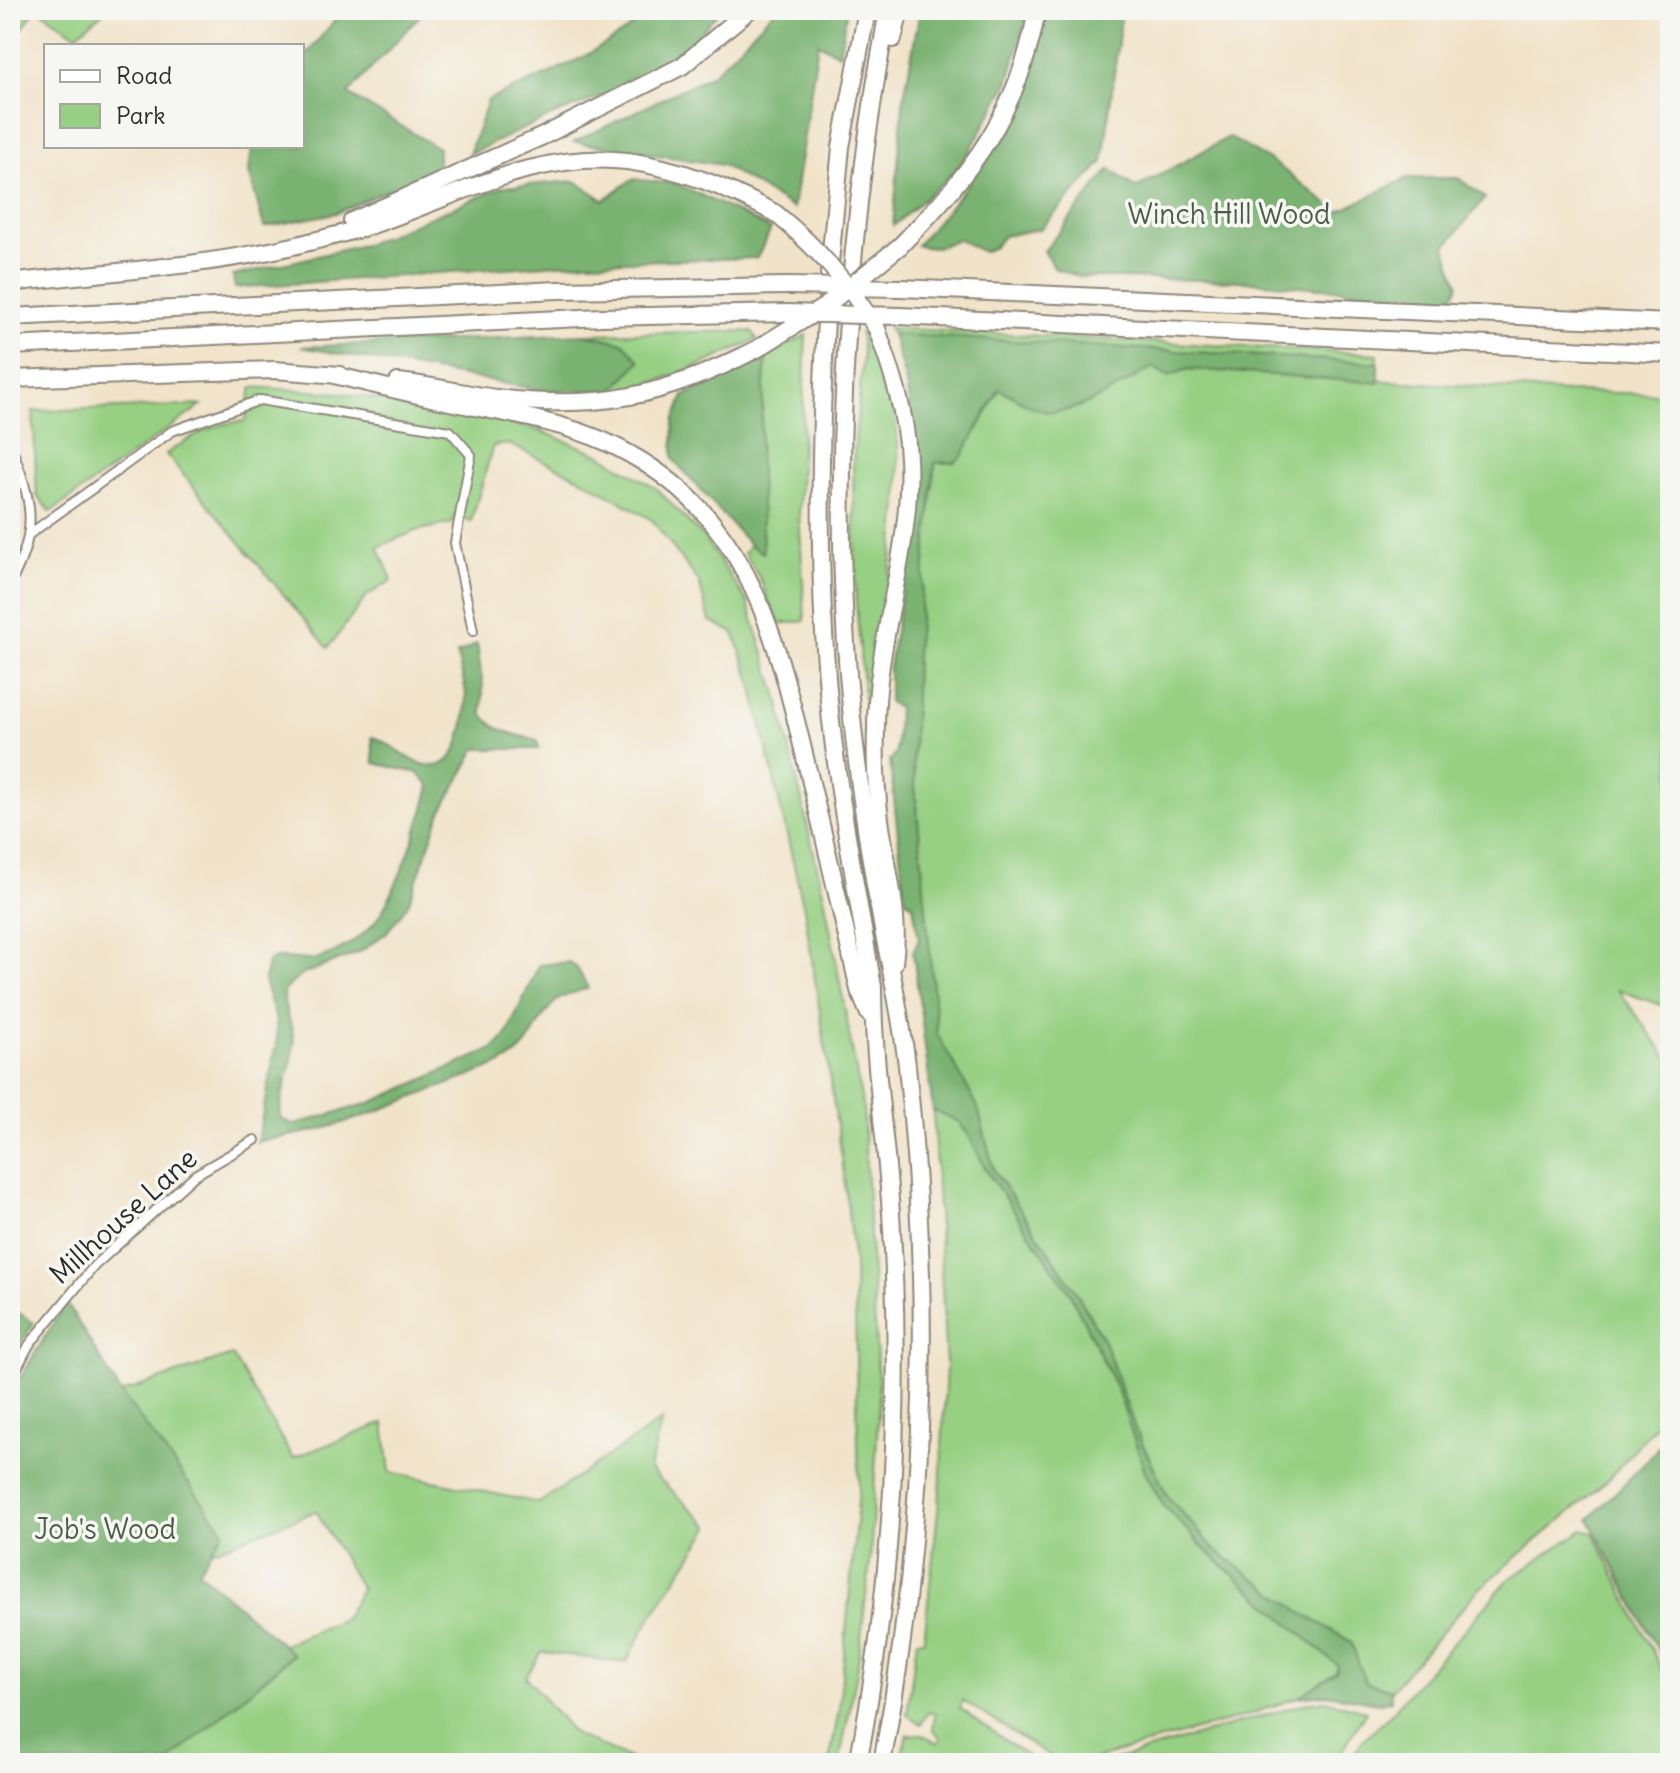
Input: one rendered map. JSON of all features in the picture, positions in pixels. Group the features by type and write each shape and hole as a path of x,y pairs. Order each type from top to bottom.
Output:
{"highway":[{"path":"291,246 543,136 682,66 749,10"},
{"path":"858,1763 882,1603 897,1383 892,1226 873,1022 873,987 837,769 826,664 819,446 832,217 841,147 867,10"},
{"path":"882,1763 907,1604 922,1366 922,1267 907,1063 866,827 856,746 841,547 846,322 873,92 888,10"},
{"path":"873,92 900,10"},
{"path":"10,379 274,370 412,383 495,398 581,404 611,402 650,393 757,349 827,305 900,246 972,167 1002,120 1024,71 1037,10"},
{"path":"10,283 291,246 373,225 500,177 542,166 589,161 623,161 668,168 728,188 775,213 816,246 859,300 877,329 900,392 908,459 906,521 882,650 876,729 880,816 898,937 893,972"},
{"path":"10,317 542,290 788,286 901,288 1670,323"},
{"path":"10,346 586,317 787,313 1670,354"},
{"path":"330,374 525,417 604,441 641,460 678,486 710,518 735,551 770,624 859,990 873,1022"}],"street":[{"path":"31,533 172,431 260,400 450,431 471,455 455,543 473,631"},
{"path":"10,443 30,494 31,533 10,584"},
{"name":"Millhouse Lane","path":"10,1381 29,1345 95,1265 195,1175 255,1140"}],"green space":[{"path":"10,10 35,10 10,47"},
{"path":"40,10 106,10 76,35"},
{"path":"343,10 425,10 348,94 438,148 438,168 336,213 264,227 249,172 252,148 304,148 304,58"},
{"path":"652,10 720,10 693,42 637,83 554,115 469,154 488,100 595,50"},
{"path":"775,10 847,10 839,54 818,43 793,208 722,165 574,142 713,74"},
{"path":"920,10 1029,10 1008,83 962,165 893,226 903,103"},
{"path":"1046,10 1122,10 1103,162 1040,229 1003,236 993,248 983,252 958,239 933,247 917,245 963,190 999,138 1026,80"},
{"name":"Winch Hill Wood","path":"1229,137 1276,164 1338,212 1407,178 1458,178 1485,198 1445,247 1459,285 1452,299 1239,281 1080,277 1055,269 1044,251 1110,169 1136,188"},
{"path":"632,179 678,184 771,229 757,258 587,262 235,288 233,276 367,244 502,187 575,181 604,200"},
{"path":"888,328 1378,354 1378,363 892,334"},
{"path":"752,331 757,339 723,355 618,393 612,391 639,361 624,343 585,334"},
{"path":"868,332 884,372 894,413 898,495 867,734 856,602 853,464 863,356 860,333"},
{"path":"585,334 624,343 640,361 612,391 540,390 301,347"},
{"path":"892,334 1378,363 1379,383 1189,369 1167,376 1153,367 1085,404 1056,412 1032,407 999,389 963,455 955,462 935,463 916,653 913,763 937,1034 977,1105 994,1171 1075,1290 1104,1341 1136,1431 1168,1497 1215,1550 1304,1614 1351,1642 1365,1682 1391,1690 1391,1700 1380,1703 1325,1694 1299,1697 1336,1672 1338,1666 1210,1554 1163,1505 1146,1474 1117,1389 1070,1293 988,1173 958,1121 933,1110 913,952 919,940 913,905 905,899 890,761 896,753 898,708 889,702 889,667 913,524 917,459 906,383"},
{"path":"806,335 799,511 805,621 778,624 759,577 744,553 750,545 763,552 759,456 766,357"},
{"path":"766,357 759,456 763,553 750,545 673,459 674,421 684,396"},
{"path":"1153,367 1167,376 1189,369 1568,392 1670,394 1670,1008 1618,990 1670,1061 1670,1409 1607,1481 1479,1589 1391,1690 1365,1682 1351,1642 1304,1614 1215,1550 1168,1497 1136,1431 1104,1341 1075,1290 994,1171 977,1105 937,1035 913,763 916,653 935,463 945,463 978,429 1000,388 1044,411 1074,408"},
{"path":"252,387 341,393 496,420 538,430 599,454 657,489 704,538 747,601 777,694 825,901 863,1109 879,1400 870,1563 857,1672 839,1763 829,1763 839,1710 859,1490 854,1265 842,1158 805,913 752,684 734,633 710,621 699,582 652,520 580,478 509,444 493,446 471,522 455,514 453,523 415,531 378,547 392,580 367,596 328,648 166,454 223,424 245,421"},
{"path":"202,405 51,512 37,496 33,411"},
{"path":"477,644 483,688 482,713 499,729 537,740 539,749 476,749 440,814 409,902 399,917 386,933 360,952 301,975 285,989 284,1003 294,1044 281,1101 281,1119 293,1125 370,1103 493,1049 506,1036 539,965 569,962 577,968 588,988 553,1004 521,1050 501,1064 359,1118 319,1130 257,1142 277,1041 276,1020 264,981 268,962 279,958 310,960 332,953 362,935 382,911 407,858 430,786 418,773 374,763 372,737 425,765 443,764 450,758 460,739 466,705 457,654"},
{"path":"933,1110 958,1121 988,1173 1070,1293 1117,1389 1146,1474 1163,1505 1210,1554 1338,1666 1336,1672 1299,1697 1245,1716 1081,1763 1051,1757 962,1700 960,1708 1037,1763 899,1763 907,1735 922,1734 937,1743 941,1738 933,1730 935,1714 928,1712 921,1724 907,1715 917,1640 924,1640 940,1493 946,1366"},
{"name":"Job's Wood","path":"66,1302 121,1393 224,1531 198,1571 293,1654 167,1763 10,1763 10,1395"},
{"path":"10,1307 34,1323 10,1360"},
{"path":"232,1355 293,1458 384,1423 390,1472 539,1503 662,1420 649,1469 710,1527 648,1622 626,1663 542,1652 526,1677 575,1735 632,1759 628,1763 167,1763 293,1655 283,1645 345,1618 361,1589 316,1511 211,1551 224,1531 121,1393"},
{"path":"1670,1432 1670,1673 1589,1519 1646,1462"},
{"path":"1583,1530 1594,1533 1670,1686 1670,1763 1347,1763 1365,1738 1387,1718 1508,1580"},
{"path":"1325,1700 1366,1711 1335,1763 1105,1763 1306,1703"}]}
